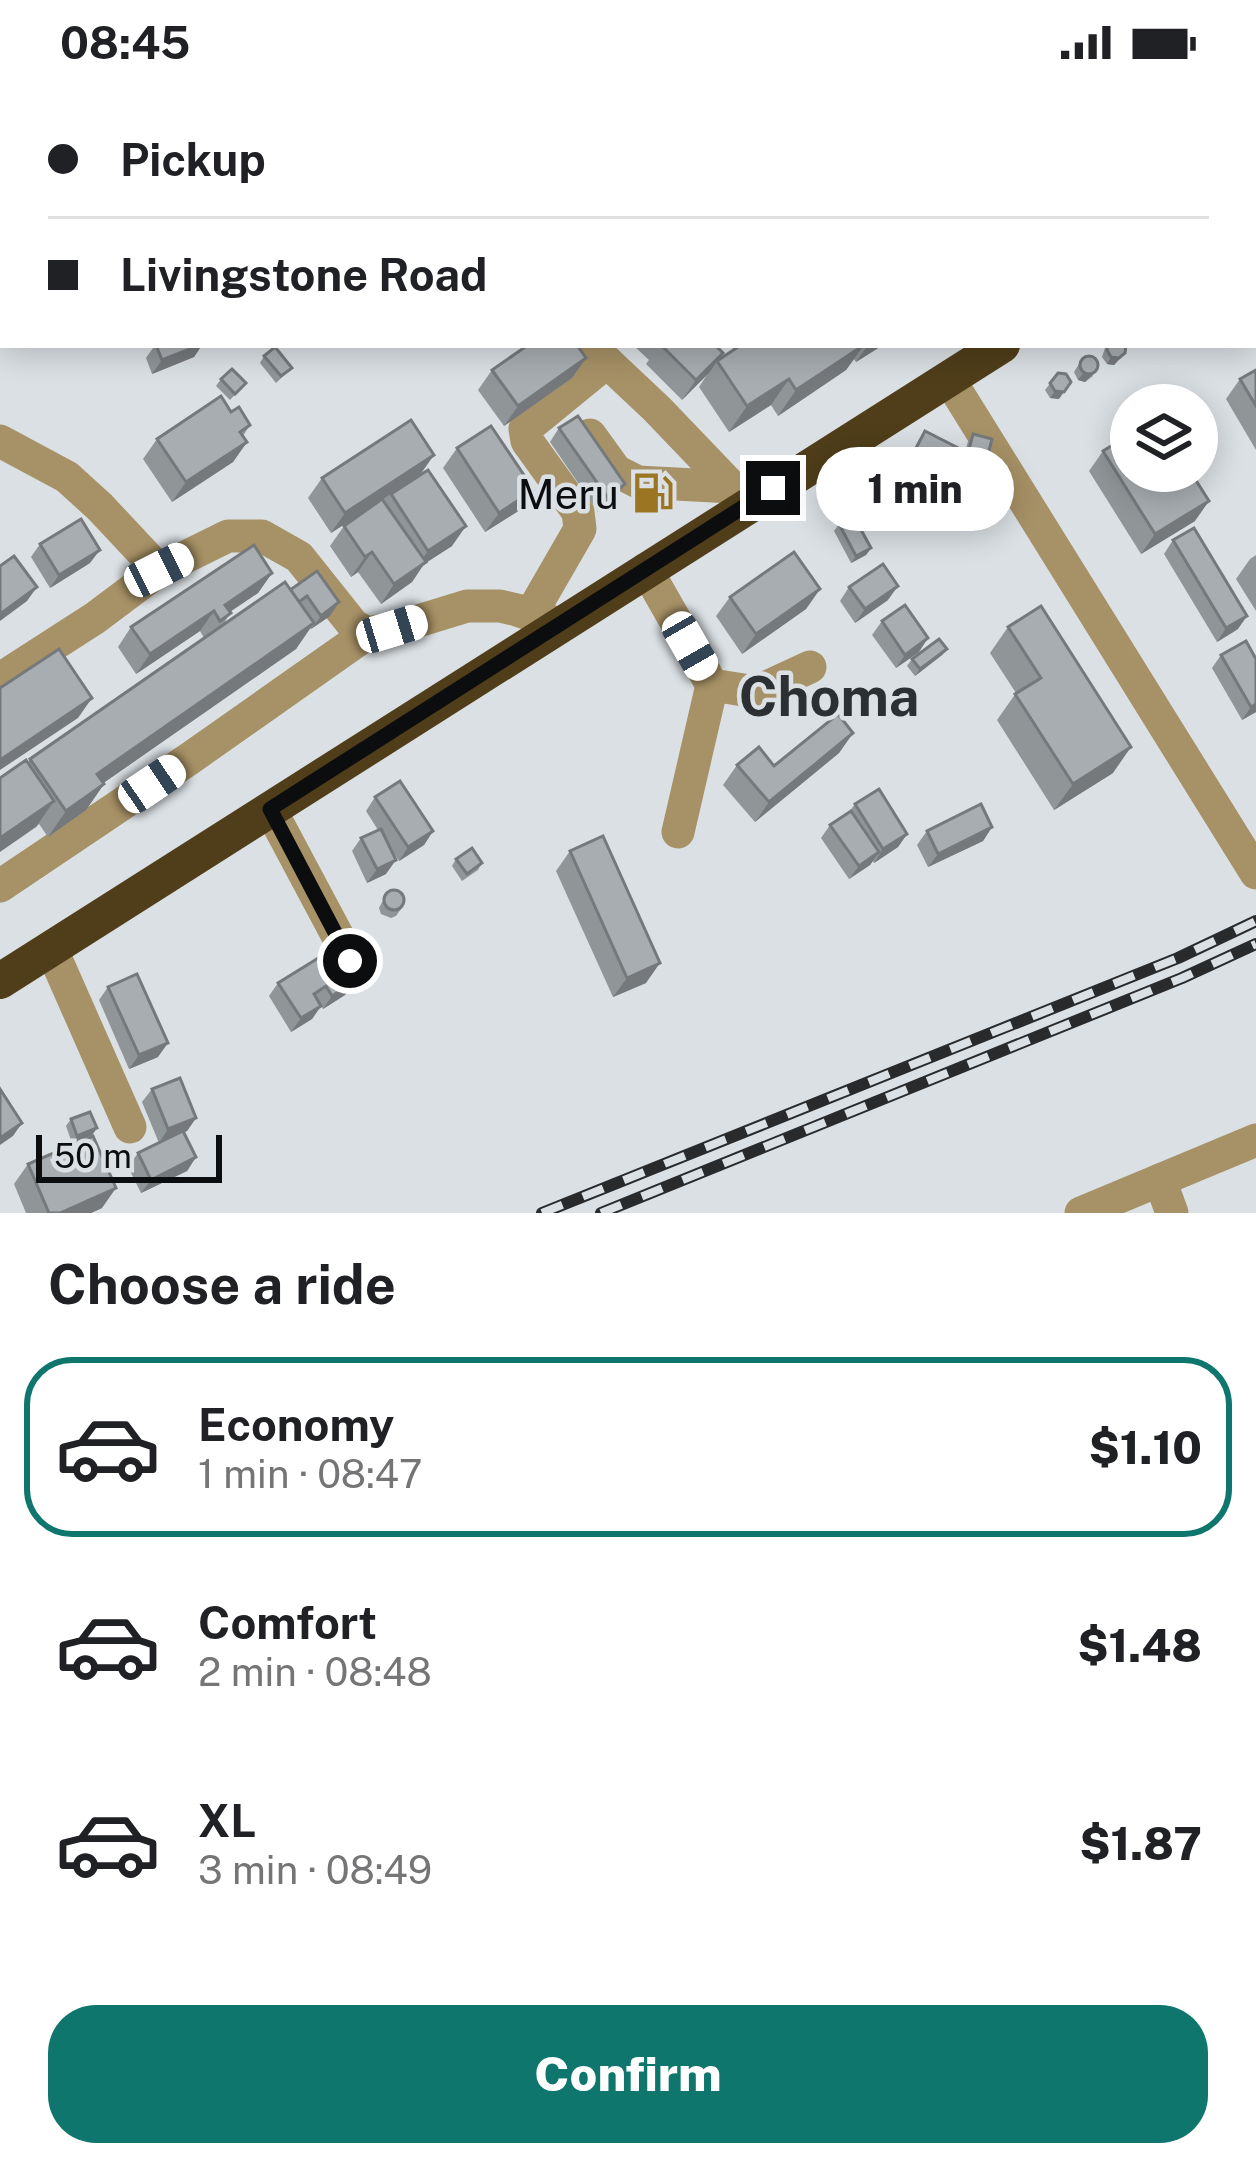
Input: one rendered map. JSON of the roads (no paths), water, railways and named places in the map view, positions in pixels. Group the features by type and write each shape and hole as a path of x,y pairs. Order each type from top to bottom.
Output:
{"highway":[{"path":"0,981 270,809 545,619 646,569 740,495 997,348"}],"street":[{"path":"0,886 368,632 467,606 500,606 545,619 580,529 578,512 525,429 564,400 598,354 740,495"},
{"path":"949,379 1244,830 1256,873"},
{"path":"564,400 616,471 626,477 740,495"},
{"path":"0,441 67,477 159,570"},
{"path":"0,679 159,570 228,536 262,536 299,557 354,626 368,632"},
{"path":"646,569 712,685 678,832"},
{"path":"712,685 756,692 810,668"},
{"path":"270,809 350,961"},
{"path":"51,948 130,1127"},
{"path":"1081,1213 1256,1140"},
{"path":"1160,1180 1172,1213"}],"railway":[{"path":"542,1213 1178,958 1256,921"},
{"path":"601,1213 1256,944"}],"place":[{"name":"Meru","path":"653,493"}],"district":[{"name":"Choma","path":"829,696"}]}
